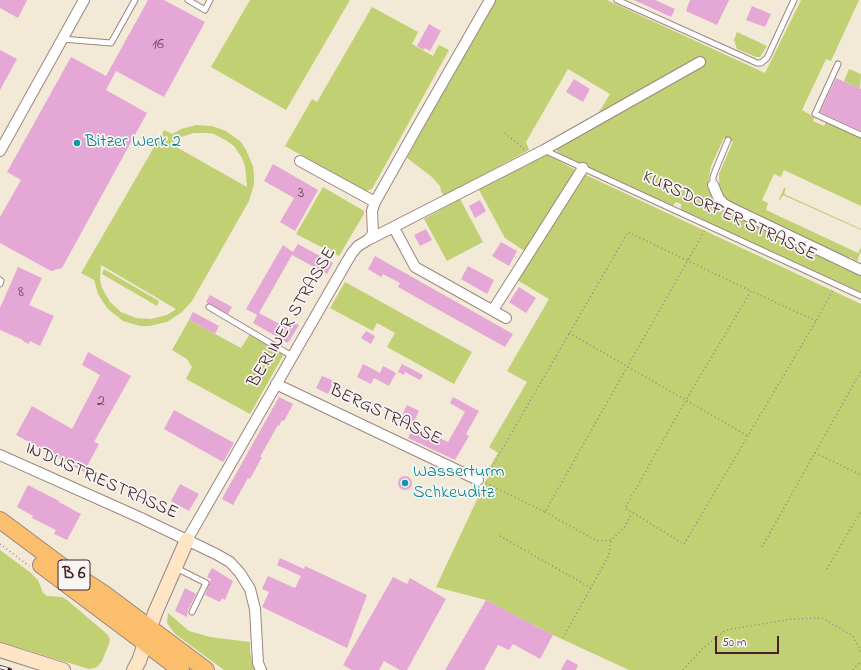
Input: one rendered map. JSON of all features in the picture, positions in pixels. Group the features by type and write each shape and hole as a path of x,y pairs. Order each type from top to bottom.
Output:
{"main road":[{"name":"B 6","path":"0,520 63,568 103,593 181,670"},
{"name":"B 6","path":"0,534 147,636 206,670"}],"street":[{"path":"0,152 84,0"},
{"path":"368,240 373,234 374,228 372,211 375,202 490,0"},
{"path":"368,240 533,156 700,62"},
{"path":"300,161 375,202"},
{"path":"493,310 583,168"},
{"path":"713,185 719,199 732,210 860,267"},
{"path":"394,228 415,267 506,318"},
{"name":"BERLINER STRASSE","path":"134,670 139,661 147,636 187,540 352,253 358,246 368,240"},
{"name":"BERGSTRASSE","path":"276,384 478,480"},
{"name":"INDUSTRIESTRASSE","path":"0,455 140,518 230,562 240,572 250,589 255,609 258,663 261,670"},
{"path":"0,650 63,670"}],"lane":[{"path":"62,39 111,43 136,0"},
{"path":"188,0 205,10 210,0"},
{"path":"617,0 757,63 761,63 767,58 794,0"},
{"path":"838,64 815,114 861,135"},
{"path":"713,185 713,177 728,140"},
{"name":"KURSDORFER STRASSE","path":"544,150 861,296"},
{"path":"0,280 0,284"},
{"path":"209,307 292,356"},
{"path":"175,568 206,583 192,612"}],"path":[{"path":"505,133 533,156"},
{"path":"545,512 708,226"},
{"path":"478,480 486,477 628,232 816,321"},
{"path":"751,291 686,400 625,508 684,544 836,285"},
{"path":"569,333 748,436"},
{"path":"762,547 861,371"},
{"path":"815,453 861,475"},
{"path":"478,480 545,512 597,541 611,540 624,528 632,513"},
{"path":"827,569 861,511"},
{"path":"500,536 591,588"},
{"path":"563,638 609,555 611,540"},
{"path":"683,670 703,648 726,630 751,624 792,619 822,618 853,636 861,652"},
{"path":"853,670 861,661"}],"green space":[{"path":"250,0 350,0 286,110 211,67"},
{"path":"494,0 607,0 765,73 801,0 859,0 831,61 826,59 802,110 814,117 813,121 824,126 826,122 861,138 861,206 784,170 781,177 774,174 762,200 768,203 766,210 858,253 861,247 857,261 850,257 849,259 735,206 725,198 719,188 719,174 733,142 724,138 711,166 708,182 711,195 721,210 861,276 861,293 681,210 681,204 676,202 672,207 557,151 555,146 705,64 698,59 599,112 610,94 568,69 526,142 529,150 444,196 440,186 432,177 407,158"},
{"path":"372,7 418,32 412,44 433,56 439,45 449,50 372,189 366,191 285,146 312,99 317,102"},
{"path":"737,32 767,46 760,57 756,57 737,49 734,40"},
{"path":"849,69 861,74 860,89 844,81"},
{"path":"196,125 212,126 226,131 241,142 253,166 254,184 249,201 192,301 182,312 167,322 149,326 140,326 123,321 108,309 98,294 94,280 81,273 164,130 172,134 181,129","holes":["194,133 214,134 234,146 242,158 245,166 247,187 171,144 181,137","101,265 176,309 167,315 151,319 136,318 121,312 110,302 102,288 100,280"]},
{"path":"541,155 547,155 574,169 575,172 526,252 505,238 478,188"},
{"path":"584,174 861,304 861,670 629,670 553,635 486,600 436,587 488,476 486,474 498,453 489,447 527,382 507,371 549,299 517,280"},
{"path":"323,187 364,211 364,214 339,256 296,234"},
{"path":"784,188 786,188 784,194 861,230 783,195 779,200"},
{"path":"460,199 483,242 447,261 424,219"},
{"path":"104,269 159,301 157,306 102,274"},
{"path":"345,282 472,352 454,384 387,347 395,333 377,323 373,331 330,308"},
{"path":"189,320 241,348 250,334 284,354 250,414 186,379 192,367 187,359 172,350"},
{"path":"0,550 38,580 43,593 47,596 62,597 67,600 107,634 110,639 109,644 99,665 95,668 89,669 0,642"},
{"path":"168,613 189,631 210,637 250,642 250,652 255,670 224,670 175,634 167,623"}],"building":[{"path":"0,0 27,0 18,18 0,8"},
{"name":"Bitzer Werk 2","path":"148,0 164,0 205,22 164,97 116,71 106,90 147,113 62,268 51,271 0,243 0,217 21,180 7,172 71,57 106,76"},
{"path":"634,0 655,0 675,9 671,17"},
{"path":"690,0 729,0 717,25 686,11"},
{"path":"752,6 771,14 765,27 746,20"},
{"path":"429,24 441,31 430,51 425,48 424,50 417,46"},
{"path":"0,50 17,59 0,90"},
{"path":"836,78 861,89 861,131 820,112"},
{"path":"574,79 590,89 583,102 566,92"},
{"path":"273,164 318,190 295,231 280,222 294,198 264,181"},
{"path":"480,200 486,211 475,218 469,206"},
{"path":"426,229 432,240 420,246 414,235"},
{"path":"501,242 517,251 509,266 492,256"},
{"path":"298,244 333,263 327,274 292,255 259,313 289,329 293,322 299,325 288,343 253,323 257,315 246,309 283,245 293,252"},
{"path":"375,256 513,334 505,347 398,287 400,283 383,274 381,277 368,269"},
{"path":"468,266 494,280 487,294 461,279"},
{"path":"18,267 42,278 29,305 54,316 40,346 30,341 29,344 0,330 0,308"},
{"path":"519,287 536,298 526,313 509,302"},
{"path":"210,295 232,307 228,314 206,302"},
{"path":"193,312 219,326 215,334 189,320"},
{"path":"366,331 375,336 371,344 361,338"},
{"path":"88,352 131,376 94,442 99,444 84,472 16,435 32,406 72,429 100,375 82,365"},
{"path":"363,364 380,373 383,366 396,373 389,386 374,378 371,384 357,377"},
{"path":"402,364 423,375 420,380 405,372 404,375 398,372"},
{"path":"322,376 334,381 328,394 316,388"},
{"path":"279,397 293,404 284,421 282,420 279,426 278,425 260,457 262,457 250,479 248,478 233,505 222,499"},
{"path":"453,397 479,411 466,434 469,436 455,460 408,438 414,426 448,442 465,412 450,403"},
{"path":"407,405 419,411 412,426 400,420"},
{"path":"174,410 234,443 223,462 164,429"},
{"name":"Wasserturm Schkeuditz","path":"405,476 410,478 412,483 410,488 405,490 400,488 398,483 400,478"},
{"path":"180,484 199,494 189,511 171,501"},
{"path":"28,485 81,514 67,540 54,534 56,530 32,518 33,516 17,507"},
{"path":"280,558 304,569 305,566 367,595 347,648 262,607 269,592 262,589 268,576 295,588 301,576 277,565"},
{"path":"212,568 233,581 225,600 222,598 220,602 205,595 211,579 207,577"},
{"path":"393,577 407,584 410,578 446,599 407,670 400,670 384,661 379,670 352,670 343,665"},
{"path":"185,588 196,594 188,610 187,617 175,611"},
{"path":"486,600 553,635 540,659 513,644 509,650 498,645 484,670 445,670"},
{"path":"567,659 578,665 576,670 561,670"}],"railway":[{"path":"0,667 10,670"}],"place":[{"name":"Bitzer Werk 2","path":"77,143"},
{"name":"Wasserturm Schkeuditz","path":"405,483"}]}
